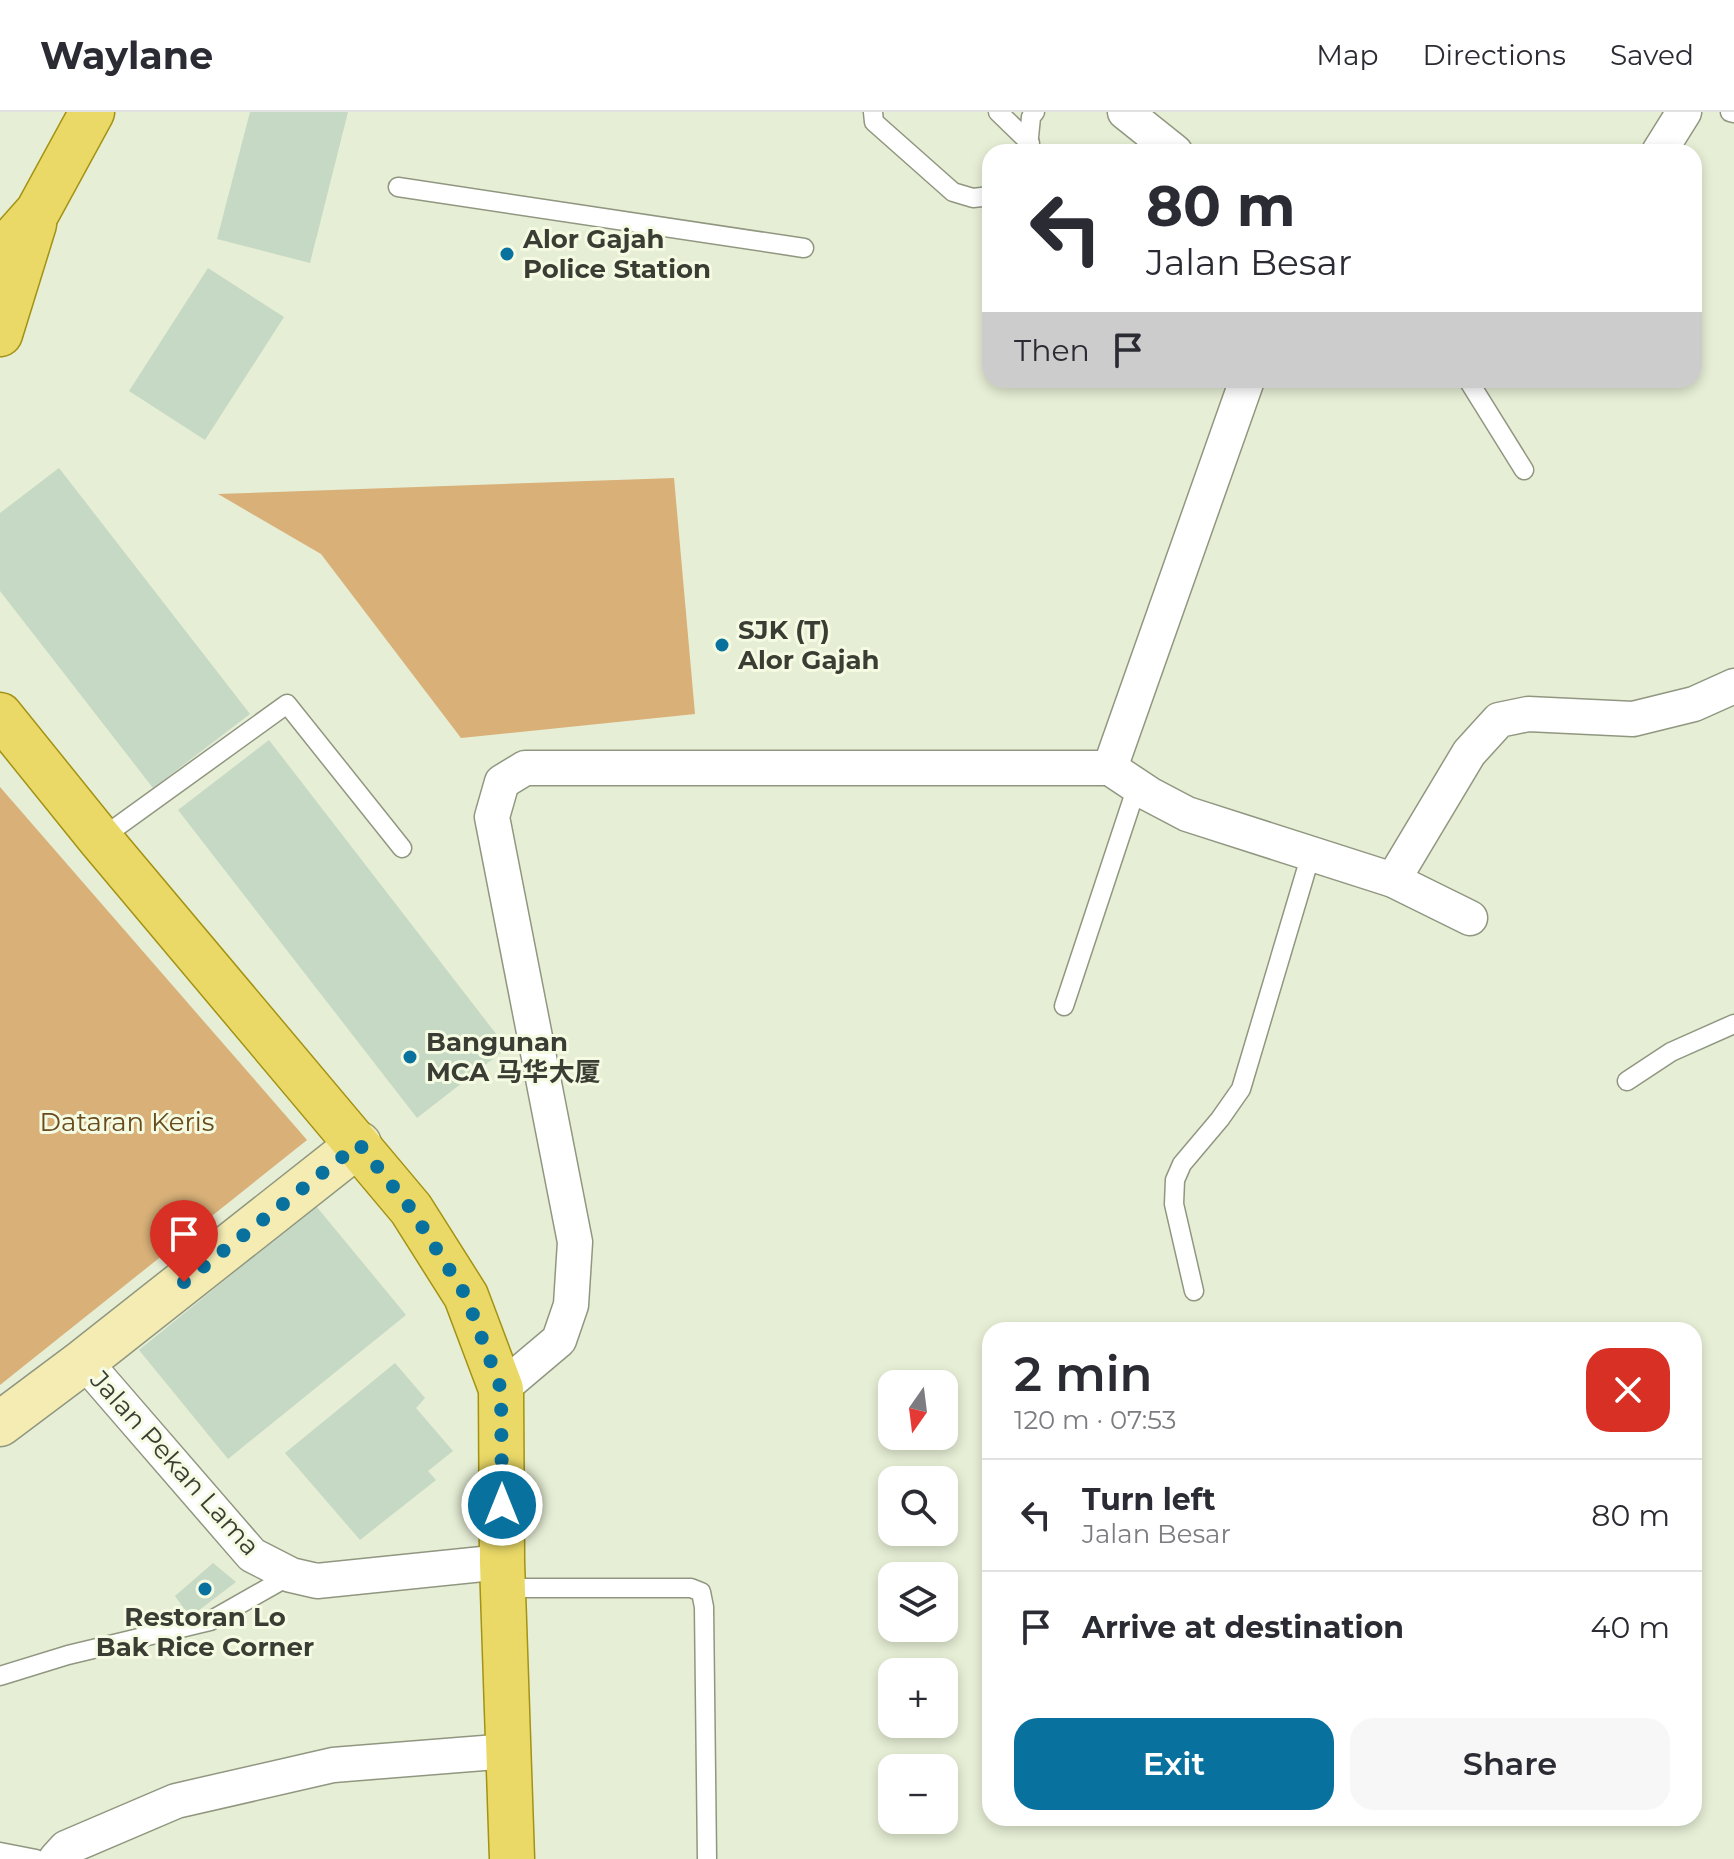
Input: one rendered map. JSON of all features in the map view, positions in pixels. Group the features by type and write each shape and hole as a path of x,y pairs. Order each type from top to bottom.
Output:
{"main road":[{"path":"0,334 38,211 92,112"},
{"path":"0,254 38,211"},
{"path":"3,726 359,1144 411,1209 466,1296 501,1389 512,1859"}],"street":[{"path":"1125,112 1165,144"},
{"path":"1664,144 1684,112"},
{"path":"1124,777 1245,388"},
{"path":"1393,880 1469,753 1499,720 1528,714 1633,719 1694,704 1734,686"},
{"path":"501,1389 559,1340 571,1305 575,1242 492,817 502,782 525,768 1124,777 1187,814 1393,880 1470,918"},
{"path":"0,1424 359,1144"},
{"name":"Jalan Pekan Lama","path":"84,1361 252,1555 291,1575 317,1581 503,1575"},
{"path":"56,1859 66,1848 176,1801 333,1765 509,1751"}],"lane":[{"path":"873,112 874,122 953,192 973,198 982,197"},
{"path":"998,112 1025,144"},
{"path":"1028,144 1031,117 1035,112"},
{"path":"398,187 804,248"},
{"path":"1473,388 1524,470"},
{"path":"100,839 287,704 402,848"},
{"path":"1064,1006 1124,777"},
{"path":"1194,1291 1174,1204 1175,1180 1182,1164 1241,1089 1311,854"},
{"path":"1627,1081 1671,1052 1734,1024"},
{"path":"0,1676 68,1655 210,1621 291,1575"},
{"path":"503,1575 691,1588 701,1592 704,1607 707,1859"},
{"path":"0,1852 36,1859"}],"green space":[{"path":"674,478 695,714 461,738 321,554 218,494"},
{"name":"Dataran Keris","path":"0,787 307,1140 0,1385"}],"building":[{"path":"250,112 348,112 310,263 217,239"},
{"path":"208,268 284,317 205,440 129,391"},
{"path":"59,468 250,714 153,788 0,591 0,513"},
{"path":"269,740 507,1048 417,1118 178,810"},
{"path":"316,1206 406,1315 228,1459 139,1350"},
{"path":"395,1363 425,1398 416,1408 453,1451 428,1471 436,1480 360,1540 285,1453"},
{"name":"Restoran Lo Bak Rice Corner","path":"213,1563 236,1582 190,1617 175,1596"}],"place":[{"name":"Alor Gajah Police Station","path":"507,254"},
{"name":"SJK (T) Alor Gajah","path":"722,645"},
{"name":"Bangunan MCA 马华大厦","path":"410,1057"},
{"name":"Restoran Lo Bak Rice Corner","path":"205,1589"}],"route":[{"path":"184,1282 359,1144 411,1209 466,1296 501,1389 502,1505"}]}
